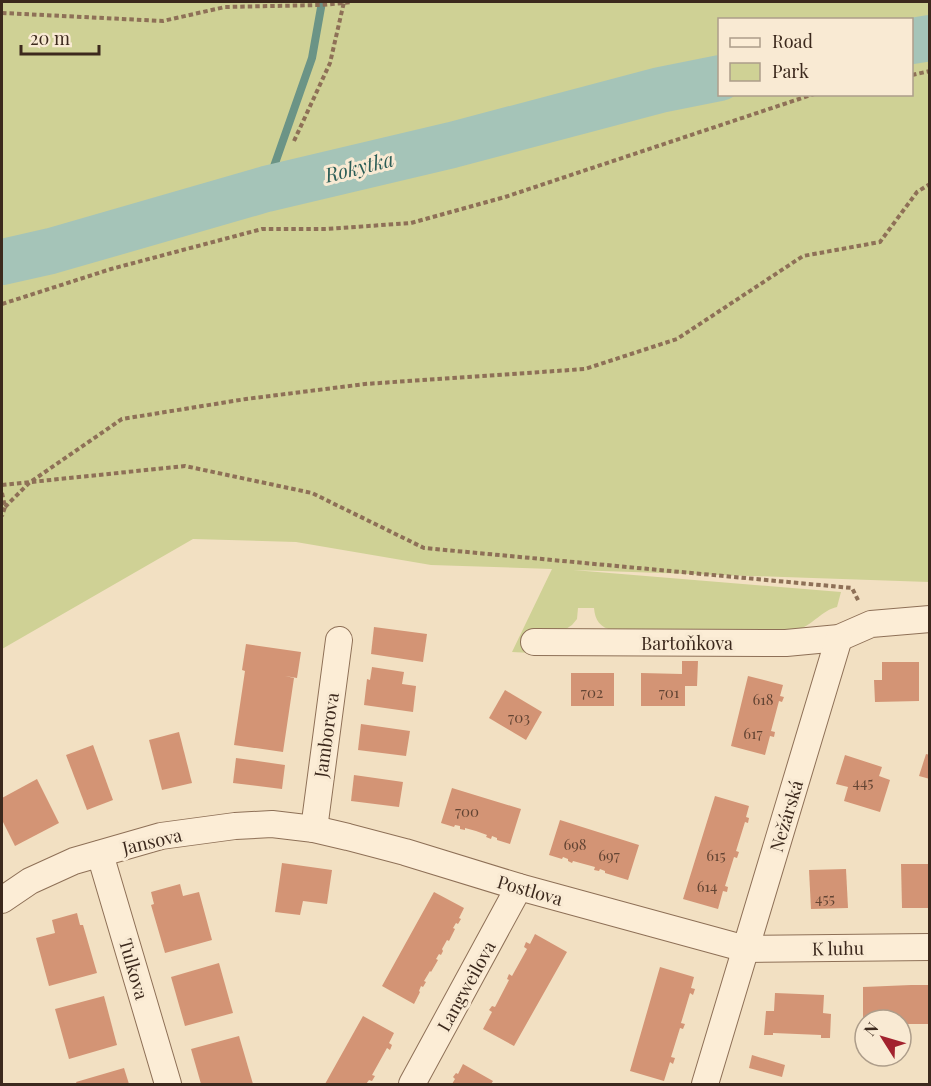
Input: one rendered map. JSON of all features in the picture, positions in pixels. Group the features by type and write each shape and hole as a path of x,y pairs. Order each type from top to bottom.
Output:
{"street":[{"path":"839,638 871,624 930,620"},
{"name":"Bartoňkova","path":"534,642 786,643 839,638"},
{"name":"Nežárská","path":"705,1084 839,638"},
{"name":"Jamborova","path":"314,829 339,640"},
{"name":"Jansova","path":"2,900 30,881 74,861 160,836 235,826 272,824 314,829"},
{"name":"Postlova","path":"314,829 405,852 519,887 746,949"},
{"name":"Tulkova","path":"100,854 168,1084"},
{"name":"Langweilova","path":"412,1084 519,887"},
{"name":"K luhu","path":"746,949 930,946"}],"path":[{"path":"294,141 330,63 344,2"},
{"path":"2,13 163,21 225,8 352,2"},
{"path":"913,75 930,71"},
{"path":"2,304 111,269 262,230 326,229 411,223 505,197 808,96"},
{"path":"2,516 5,507 29,483 122,419 246,399 365,384 585,369 677,339 803,255 880,242 917,192 930,184"},
{"path":"2,485 185,466 312,493 424,548 852,588 871,624"},
{"path":"2,493 5,507"}],"green space":[{"path":"2,2 929,2 929,582 573,570 841,592 837,607 804,627 792,630 613,630 599,623 594,608 578,608 577,619 572,625 559,631 532,653 512,652 552,569 431,565 296,542 193,539 2,649"}],"building":[{"path":"374,627 427,634 423,662 371,654"},
{"path":"246,644 301,652 297,678 285,676 294,678 283,752 234,745 245,671 242,670"},
{"path":"682,661 698,661 697,686 685,686 685,706 641,706 641,673 682,674"},
{"path":"882,662 919,662 919,701 875,702 874,680 882,680"},
{"path":"372,667 404,672 402,684 416,686 413,712 364,705 367,679 370,680"},
{"path":"571,673 614,673 614,706 571,706"},
{"path":"748,676 783,685 780,696 784,697 782,702 779,701 771,731 775,732 774,737 770,736 765,755 731,746"},
{"path":"505,690 542,712 526,740 489,718"},
{"path":"361,724 410,731 406,756 358,750"},
{"path":"179,732 192,783 162,790 149,740"},
{"path":"93,745 113,800 87,810 66,755"},
{"path":"926,754 930,755 930,779 919,776"},
{"path":"845,755 882,767 879,776 890,780 880,812 844,801 848,787 836,784"},
{"path":"236,758 285,765 282,789 233,783"},
{"path":"354,775 403,782 399,807 351,801"},
{"path":"37,779 59,823 15,846 2,820 2,798"},
{"path":"452,788 521,809 510,844 492,836 491,839 476,831 460,829 460,826 455,825 454,827 441,823"},
{"path":"715,796 749,806 746,817 749,818 748,823 745,822 736,851 739,852 737,858 734,857 725,886 728,887 727,892 723,891 718,909 683,899"},
{"path":"560,820 639,845 628,880 605,873 600,869 599,871 594,870 595,867 573,861 572,863 563,857 562,859 549,855"},
{"path":"282,863 332,870 327,904 303,901 300,915 275,912"},
{"path":"901,864 930,864 930,908 902,908"},
{"path":"846,869 848,908 811,909 809,870"},
{"path":"180,884 183,896 199,892 212,940 165,953 151,905 154,904 151,892"},
{"path":"434,892 464,908 459,918 461,919 453,928 455,929 449,941 447,940 441,955 439,954 436,959 438,960 424,981 426,982 423,987 421,986 414,1004 382,986"},
{"path":"77,913 80,925 83,925 97,973 49,986 36,938 55,933 52,920"},
{"path":"535,934 567,952 514,1046 483,1029 492,1012 489,1010 492,1006 495,1007 509,980 507,979 509,974 512,976 527,949 524,947 526,942 530,944"},
{"path":"219,963 233,1013 185,1026 171,977"},
{"path":"660,967 694,977 691,988 695,989 693,995 690,993 681,1023 685,1024 683,1029 680,1028 671,1057 675,1058 673,1064 670,1062 664,1081 630,1071"},
{"path":"930,985 930,1024 913,1024 913,1008 863,1008 863,987"},
{"path":"775,993 824,995 823,1013 831,1014 830,1038 821,1038 821,1035 773,1033 773,1035 764,1035 766,1011 774,1011"},
{"path":"104,996 117,1045 69,1059 55,1009"},
{"path":"363,1016 394,1033 389,1043 392,1045 390,1050 387,1048 372,1075 375,1076 372,1081 369,1080 366,1084 325,1084"},
{"path":"239,1036 253,1084 201,1084 191,1049"},
{"path":"752,1055 785,1065 782,1077 749,1068"},
{"path":"463,1064 493,1081 491,1084 452,1084 455,1079 453,1077 456,1073 458,1074"},
{"path":"124,1068 129,1084 77,1084 76,1082"}],"waterway":[{"path":"266,189 312,58 322,2"},
{"name":"Rokytka","path":"913,41 930,38"},
{"name":"Rokytka","path":"2,262 51,251 266,189 452,145 660,90 718,78"}]}
